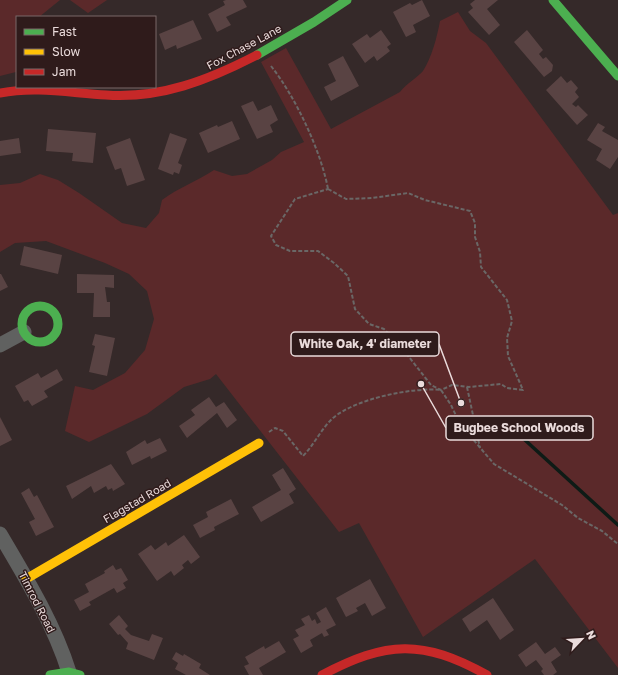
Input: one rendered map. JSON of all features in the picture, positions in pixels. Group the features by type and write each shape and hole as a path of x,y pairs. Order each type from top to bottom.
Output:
{"street":[{"name":"Fox Chase Lane","path":"0,93 34,88 121,96 156,94 191,85 223,73 236,66 328,14 347,0"},
{"path":"553,0 618,76"},
{"path":"0,345 24,332"},
{"name":"Flagstad Road","path":"26,579 259,443"},
{"name":"Timrod Road","path":"0,534 26,579 75,674"},
{"path":"322,675 347,662 391,648 418,649 443,655 473,667 487,675"},
{"path":"50,675 75,674"}],"path":[{"path":"268,62 279,76 314,143 325,172 328,189"},
{"path":"259,443 266,433 275,428 283,432 303,456 332,419 347,408 406,391 427,389 441,390 452,385 467,387 501,384 508,388 523,390 508,356 507,338 512,321 507,300 481,267 480,252 475,237 475,223 470,211 425,200 408,193 372,198 346,199 328,189 295,199 271,236 276,245 290,251 318,251 348,276 355,309 369,324 384,329 402,348 431,385 441,390 460,424 494,464 562,505 578,518 602,531 618,544"},
{"path":"467,387 480,449"}],"shaded area":[{"path":"0,0 60,0 40,16 16,16 16,72 0,76"},
{"path":"70,0 107,0 88,13"},
{"path":"458,12 470,31 486,43 613,215 618,213 618,668 535,559 423,637 359,523 339,532 216,374 210,379 184,387 147,414 89,442 65,431 75,386 93,390 125,373 145,350 154,319 147,291 129,274 105,263 46,241 15,243 0,252 0,185 20,183 40,174 58,180 122,223 146,228 159,213 162,200 214,170 232,176 247,174 272,160 281,152 304,142 261,62 286,48 331,129 400,92 421,73 432,53 440,21"}],"building":[{"path":"243,0 247,7 226,17 231,25 217,32 208,14 225,5 223,1"},
{"path":"422,0 430,16 413,25 416,32 406,37 393,12 410,3 412,5"},
{"path":"475,0 498,0 487,9 500,25 489,35 468,12 473,8 470,4"},
{"path":"193,20 202,39 177,49 176,45 165,50 159,34"},
{"path":"381,30 391,44 387,47 390,51 377,61 374,56 365,63 352,44 367,34 370,38"},
{"path":"527,30 543,50 539,54 543,59 546,57 553,65 552,71 544,77 514,42"},
{"path":"343,56 359,86 331,101 324,87 336,81 328,64"},
{"path":"561,76 567,83 571,80 578,88 575,92 579,97 572,104 576,107 578,105 588,115 577,125 546,90"},
{"path":"253,101 258,111 271,105 278,120 270,125 273,132 257,139 241,106"},
{"path":"232,121 240,139 208,153 199,133 217,125 218,127"},
{"path":"598,123 605,127 602,131 618,140 618,157 610,169 596,160 602,149 587,140"},
{"path":"48,129 96,133 93,163 72,161 73,153 46,151"},
{"path":"170,133 187,139 178,163 182,165 179,174 174,172 173,175 158,169"},
{"path":"19,138 21,153 0,156 0,141"},
{"path":"130,138 145,180 127,186 121,168 115,170 106,147"},
{"path":"24,246 62,255 58,274 20,265"},
{"path":"0,274 8,287 0,291"},
{"path":"77,274 114,275 114,288 105,287 107,302 110,302 110,317 93,317 94,293 77,293"},
{"path":"95,334 115,338 107,376 89,372 95,346 92,345"},
{"path":"57,369 63,380 44,391 48,397 32,406 28,400 24,402 15,386 38,373 41,378"},
{"path":"209,397 216,407 224,402 237,420 227,428 217,413 187,438 179,426 195,415 191,410"},
{"path":"0,417 12,440 0,446"},
{"path":"160,438 167,451 151,459 150,456 132,465 126,452 145,440 147,444"},
{"path":"111,464 125,484 113,491 112,488 108,490 106,486 94,493 91,486 72,499 66,486"},
{"path":"283,468 296,489 289,494 294,503 261,522 252,507 281,490 272,475"},
{"path":"29,488 34,497 37,495 54,527 36,536 29,522 35,519 21,493"},
{"path":"231,499 239,514 214,527 215,530 200,538 193,525 208,517 206,512"},
{"path":"184,535 200,557 191,564 188,560 182,565 184,568 174,576 171,571 157,581 138,554 151,545 155,550 166,542 168,546"},
{"path":"113,565 116,570 121,568 128,580 123,583 126,588 117,593 114,588 89,602 91,605 80,611 74,600 89,592 85,584 105,573 104,571"},
{"path":"370,579 386,608 372,616 365,603 356,608 358,611 346,617 336,598"},
{"path":"493,598 514,630 500,640 487,620 470,632 462,619"},
{"path":"326,607 336,625 326,630 329,635 324,637 322,633 310,640 313,646 301,653 293,639 299,636 295,630 305,625 301,619 309,615 312,621 315,619 317,624 321,622 316,613"},
{"path":"119,615 128,626 125,629 131,635 149,641 152,634 163,638 154,660 126,649 128,643 120,634 118,635 109,624"},
{"path":"279,641 286,652 259,668 263,675 249,675 244,666 249,664 245,657 264,646 265,649"},
{"path":"536,642 545,654 555,647 561,655 551,662 557,672 553,675 544,675 541,671 543,669 536,660 526,667 518,655"},
{"path":"176,652 183,656 184,654 201,664 199,668 210,675 186,675 175,669 178,663 172,659"}],"waterway":[{"path":"514,430 618,525"}],"traffic: fast":[{"path":"257,55 314,22 347,0"},
{"path":"553,0 618,76"},
{"path":"40,306 50,309 55,314 58,324 55,334 50,339 40,342 30,339 25,334 22,324 25,314 30,309 40,306"},
{"path":"50,675 69,672 80,675"}],"traffic: slow":[{"path":"26,579 259,443"}],"traffic: jam":[{"path":"0,93 40,90 106,95 146,94 165,91 202,80 257,55"},
{"path":"322,675 366,656 386,651 404,649 423,650 443,655 464,663 487,675"}],"place":[{"name":"Bugbee School Woods","path":"421,384"},
{"name":"White Oak, 4' diameter","path":"461,403"}]}
